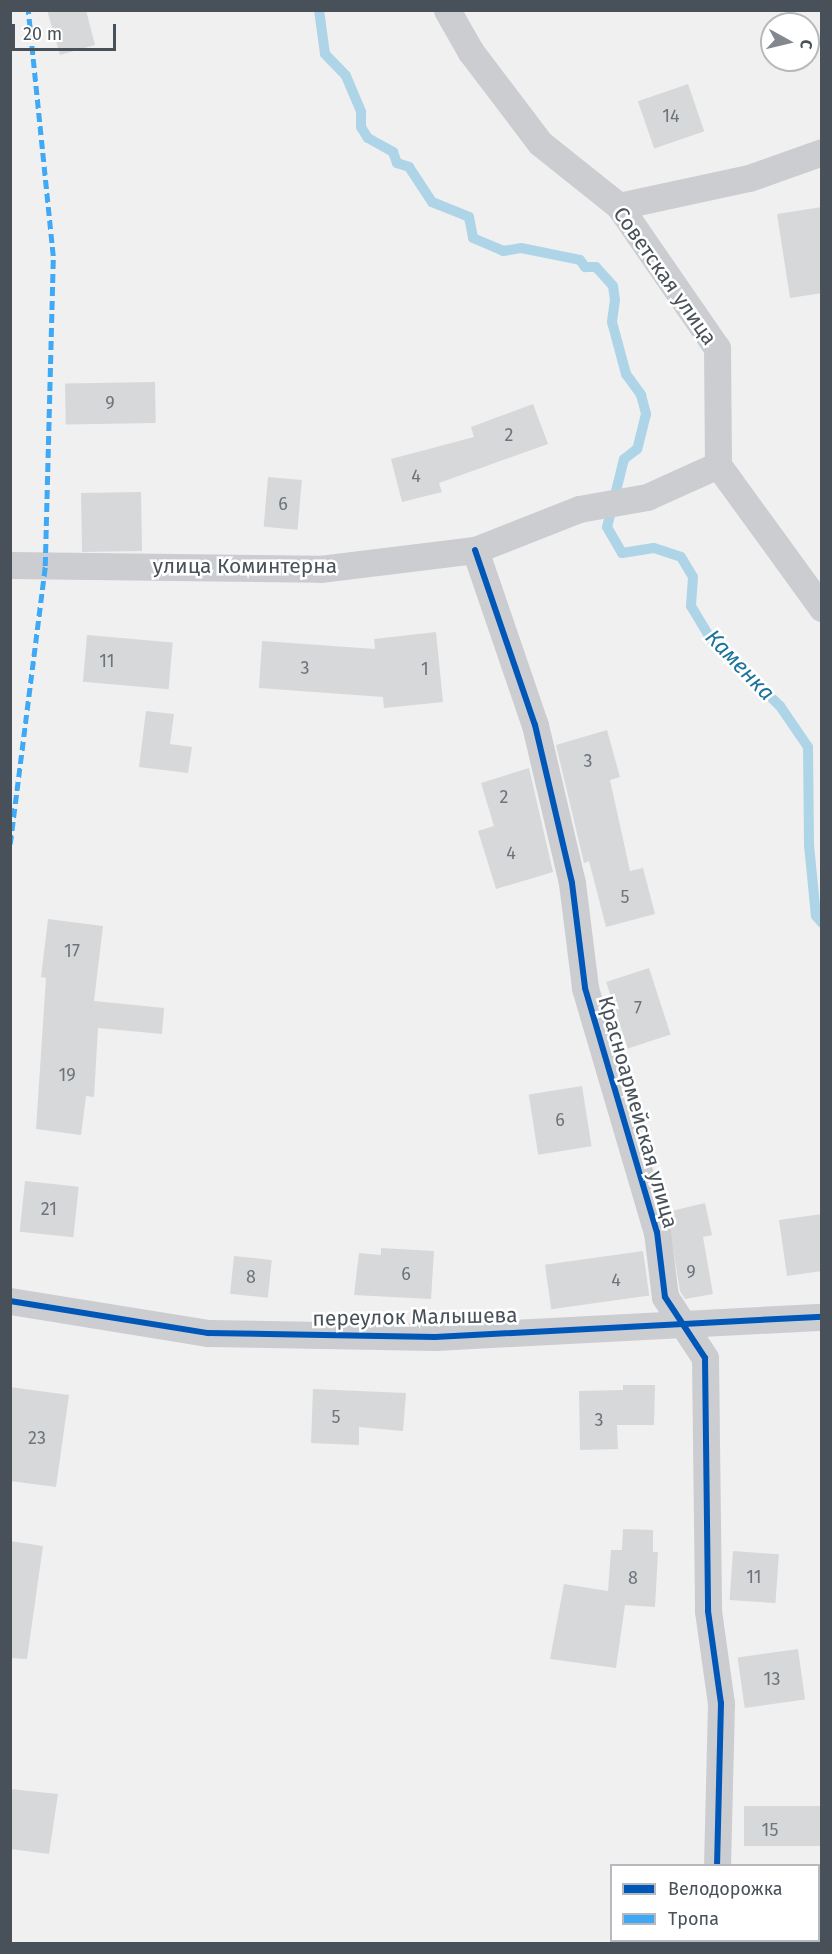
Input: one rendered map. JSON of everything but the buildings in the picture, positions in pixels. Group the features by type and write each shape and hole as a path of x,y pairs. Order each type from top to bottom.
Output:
{"street":[{"name":"Советская улица","path":"447,10 471,52 540,143 619,206 717,348 718,465"},
{"path":"619,206 749,178 822,152"},
{"path":"718,465 822,608"},
{"name":"улица Коминтерна","path":"10,565 320,569 475,550 579,509 647,497 718,465"},
{"name":"Красноармейская улица","path":"475,550 535,725 572,883 585,988 657,1232 664,1298 705,1358 708,1611 721,1703 717,1864"},
{"name":"переулок Малышева","path":"10,1301 208,1333 435,1337 822,1317"}],"waterway":[{"name":"Каменка","path":"319,10 325,54 346,76 361,112 361,127 368,138 393,152 397,163 409,167 432,202 469,217 473,238 503,251 521,248 580,260 585,267 596,267 613,286 615,300 612,322 626,374 641,395 646,414 637,449 624,459 607,527 622,553 654,548 681,557 693,577 691,606 710,638 780,706 808,747 809,845 816,916 822,923"}],"marked path":[{"path":"10,844 45,566 53,256 28,10"}],"cycle path":[{"path":"475,550 535,725 572,883 585,988 657,1232 665,1297 705,1358 708,1611 721,1703 717,1864"},
{"path":"10,1301 208,1333 435,1337 822,1317"}]}
